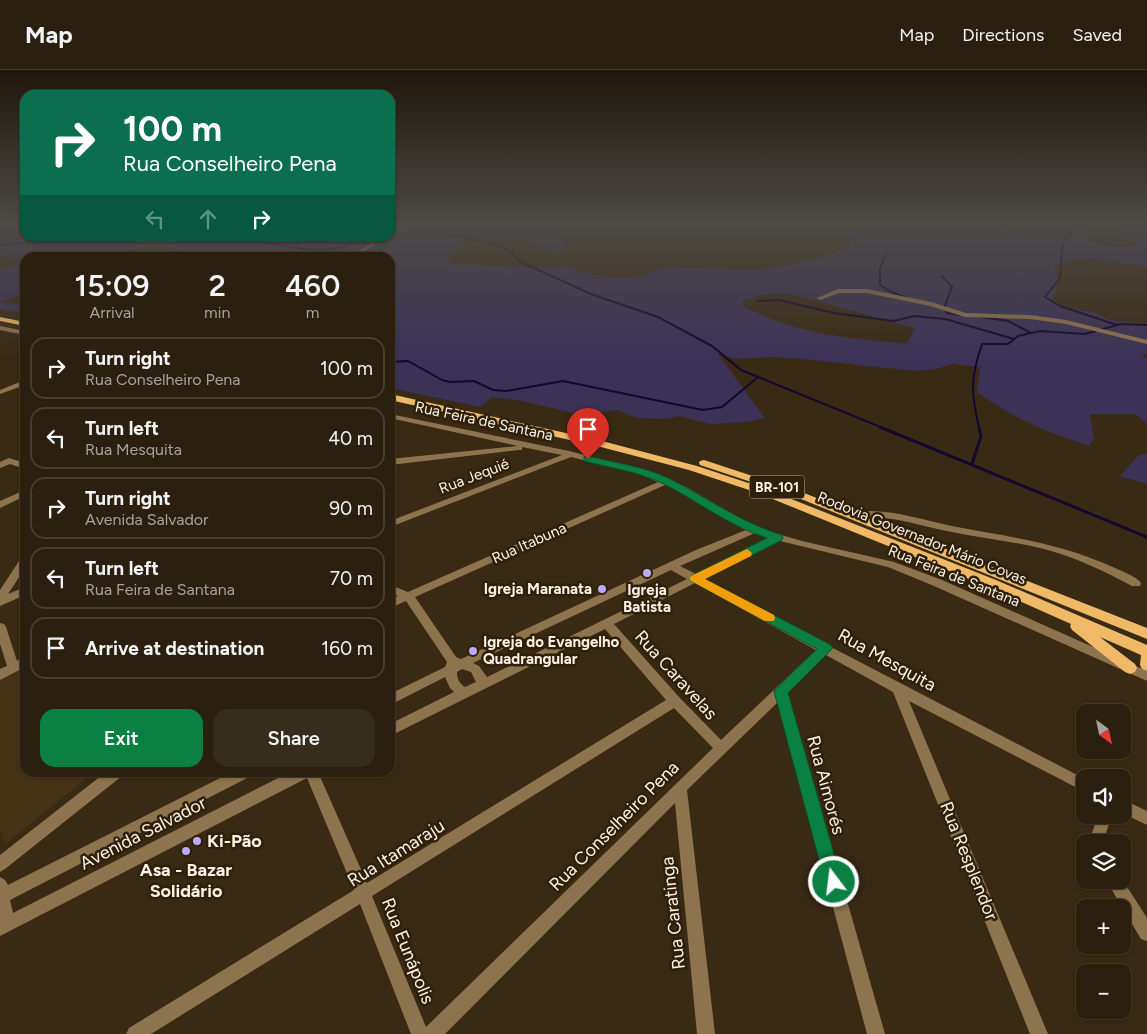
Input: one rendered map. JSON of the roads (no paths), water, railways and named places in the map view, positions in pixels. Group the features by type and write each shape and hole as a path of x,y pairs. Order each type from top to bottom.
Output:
{"main road":[{"path":"0,314 20,317"},
{"path":"0,319 20,323"},
{"name":"Rodovia Governador Mário Covas","path":"395,390 660,451 760,480 1147,634"},
{"name":"Rodovia Governador Mário Covas","path":"395,399 598,442 762,491 819,513 1147,651"},
{"path":"1063,615 1130,668"},
{"path":"1147,657 1147,666"}],"street":[{"path":"820,298 838,291 867,291 931,304 965,315 1030,317 1066,322 1147,342"},
{"path":"0,328 20,332"},
{"path":"0,392 20,385"},
{"name":"Rua Feira de Santana","path":"395,417 528,447 569,454 642,472 667,481 754,530 778,538 890,564 938,583 1147,676"},
{"path":"395,461 528,447"},
{"name":"Rua Jequié","path":"395,522 569,454"},
{"path":"0,465 9,461 20,464"},
{"name":"Rua Itabuna","path":"395,602 667,481"},
{"path":"0,505 20,495"},
{"path":"853,516 866,513 882,513 947,528 1043,546 1080,557 1136,583"},
{"path":"395,697 455,664 754,530"},
{"path":"395,728 778,538"},
{"name":"Rua Mesquita","path":"672,566 826,648 898,689 1076,781"},
{"path":"0,598 20,568"},
{"path":"395,591 408,596 455,664 475,669 481,678 482,684"},
{"path":"0,602 20,593"},
{"name":"Rua Caravelas","path":"606,623 675,701 722,749"},
{"path":"0,627 20,665 0,674"},
{"name":"Rua Conselheiro Pena","path":"432,1034 680,788 826,648"},
{"path":"455,664 452,682 455,687 464,693"},
{"name":"Rua Resplendor","path":"898,689 1039,1034"},
{"name":"Rua Aimorés","path":"781,691 876,1034"},
{"name":"Rua Itamaraju","path":"135,1034 364,895 675,701"},
{"path":"0,864 112,777"},
{"name":"Avenida Salvador","path":"1,893 236,777"},
{"name":"Avenida Salvador","path":"3,926 294,777"},
{"name":"Rua Eunápolis","path":"313,777 364,895 420,1034"},
{"name":"Rua Caratinga","path":"680,788 706,1034"},
{"path":"1131,810 1147,818"},
{"path":"1120,889 1147,932"},
{"path":"1,893 3,926"}],"waterway":[{"path":"534,268 591,294 658,317 712,346 741,370 883,428"},
{"path":"880,268 880,285 889,291 907,298"},
{"path":"1061,268 1060,278 1045,297 1060,306 1117,325"},
{"path":"942,276 952,287 944,308 947,313 960,315"},
{"path":"758,301 779,300 834,313 894,321 914,316 945,319 1014,339"},
{"path":"981,317 1008,321 1029,332"},
{"path":"979,428 974,405 973,386 975,367 982,344 1008,344 1018,336 1040,331 1085,334 1121,324 1147,325"},
{"path":"395,362 408,361 442,380 450,382 474,381 493,390 506,391 563,381 703,410 722,407 758,377"},
{"path":"880,427 1147,537"},
{"path":"972,464 981,436 979,427"}],"place":[{"name":"Igreja Batista","path":"647,573"},
{"name":"Igreja Maranata","path":"602,589"},
{"name":"Igreja do Evangelho Quadrangular","path":"473,651"},
{"name":"Ki-Pão","path":"197,841"},
{"name":"Asa - Bazar Solidário","path":"186,851"}]}
